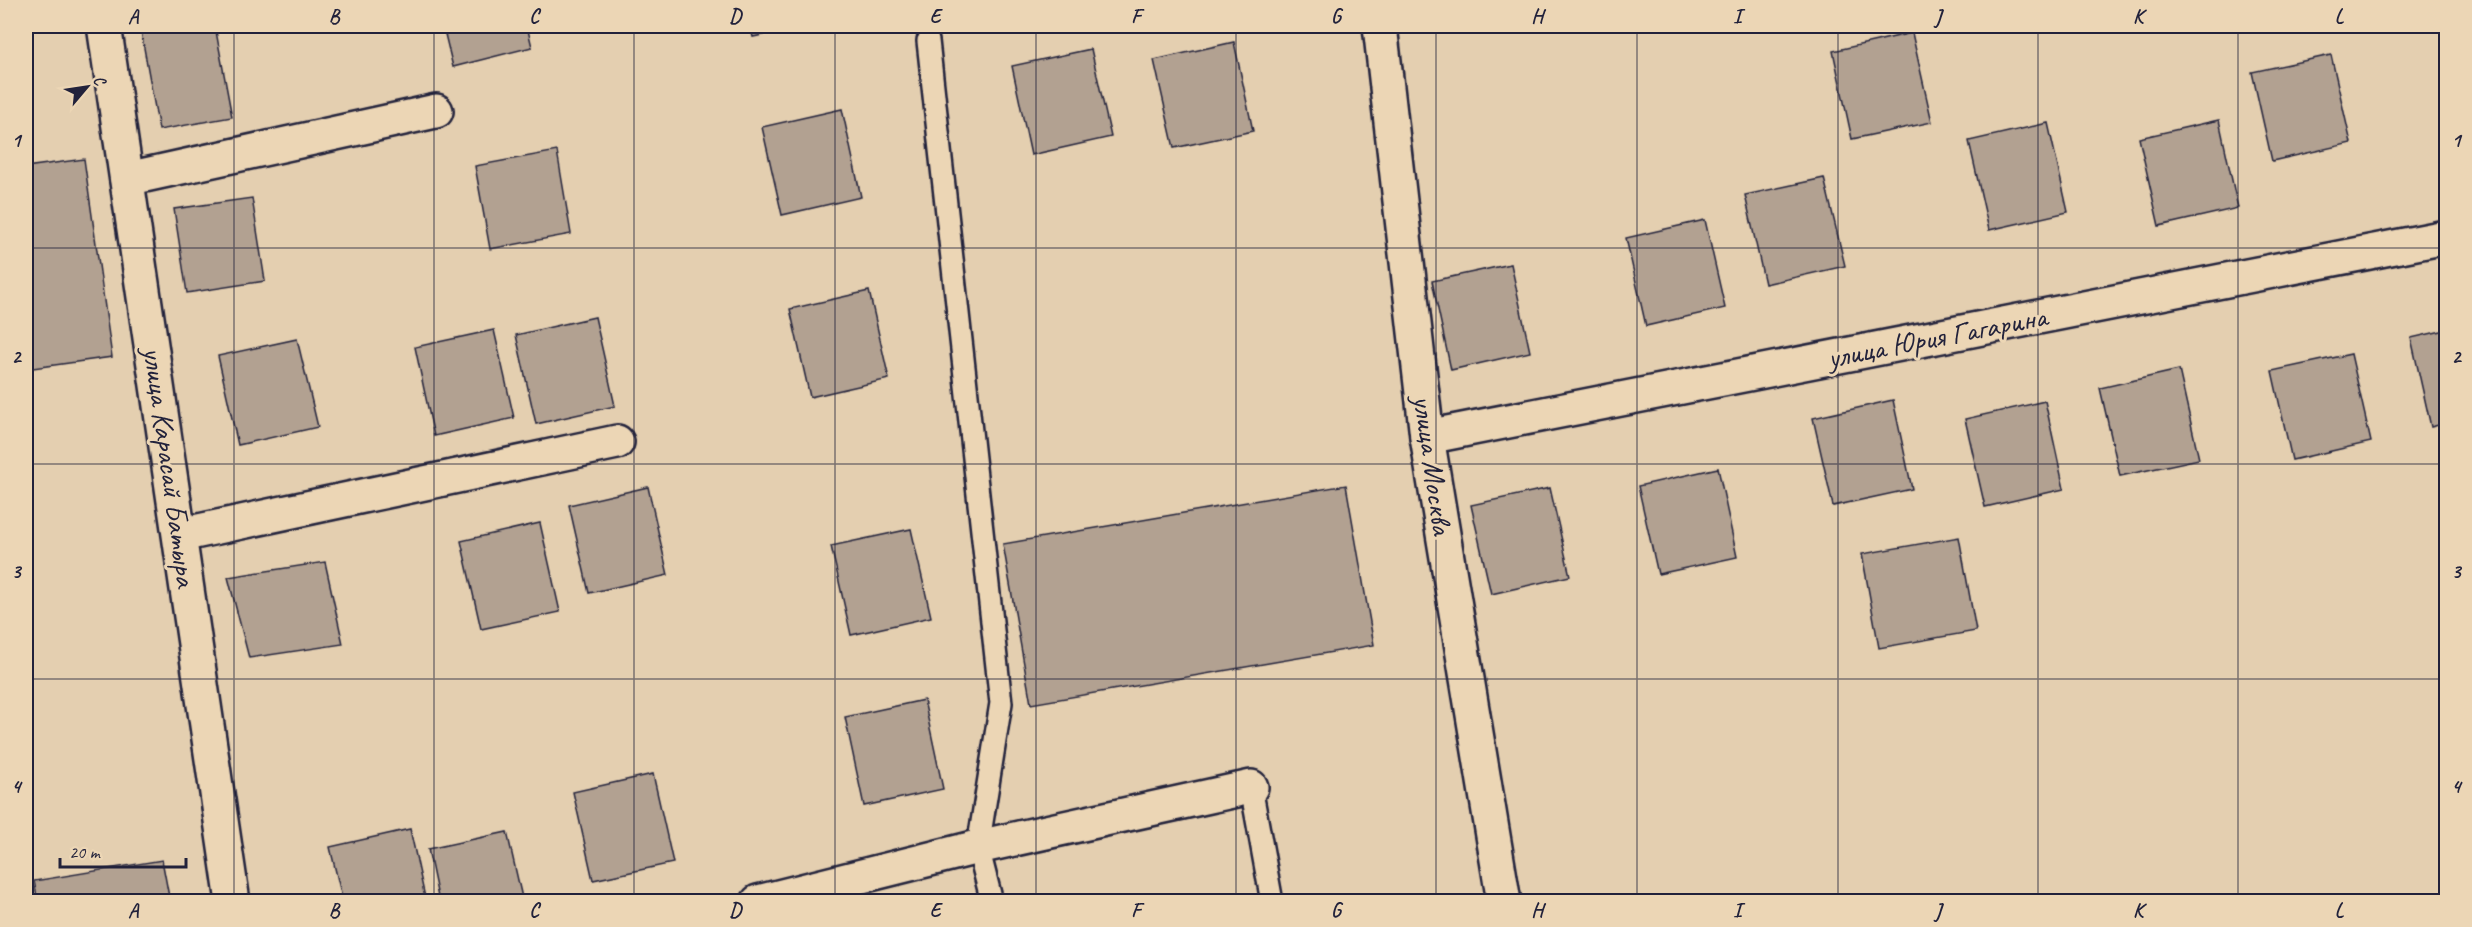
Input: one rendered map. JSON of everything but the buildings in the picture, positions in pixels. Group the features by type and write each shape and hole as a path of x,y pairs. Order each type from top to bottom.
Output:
{"street":[{"name":"улица Москва","path":"1380,26 1427,437 1504,902"},
{"name":"улица Карасай Батыра","path":"105,32 233,902"},
{"path":"127,179 436,111"},
{"name":"улица Юрия Гагарина","path":"1427,437 2446,237"},
{"path":"180,535 617,442"},
{"path":"758,902 978,847 1251,787"}],"lane":[{"path":"928,40 1001,703 978,847 992,902"},
{"path":"1251,787 1272,902"}]}
